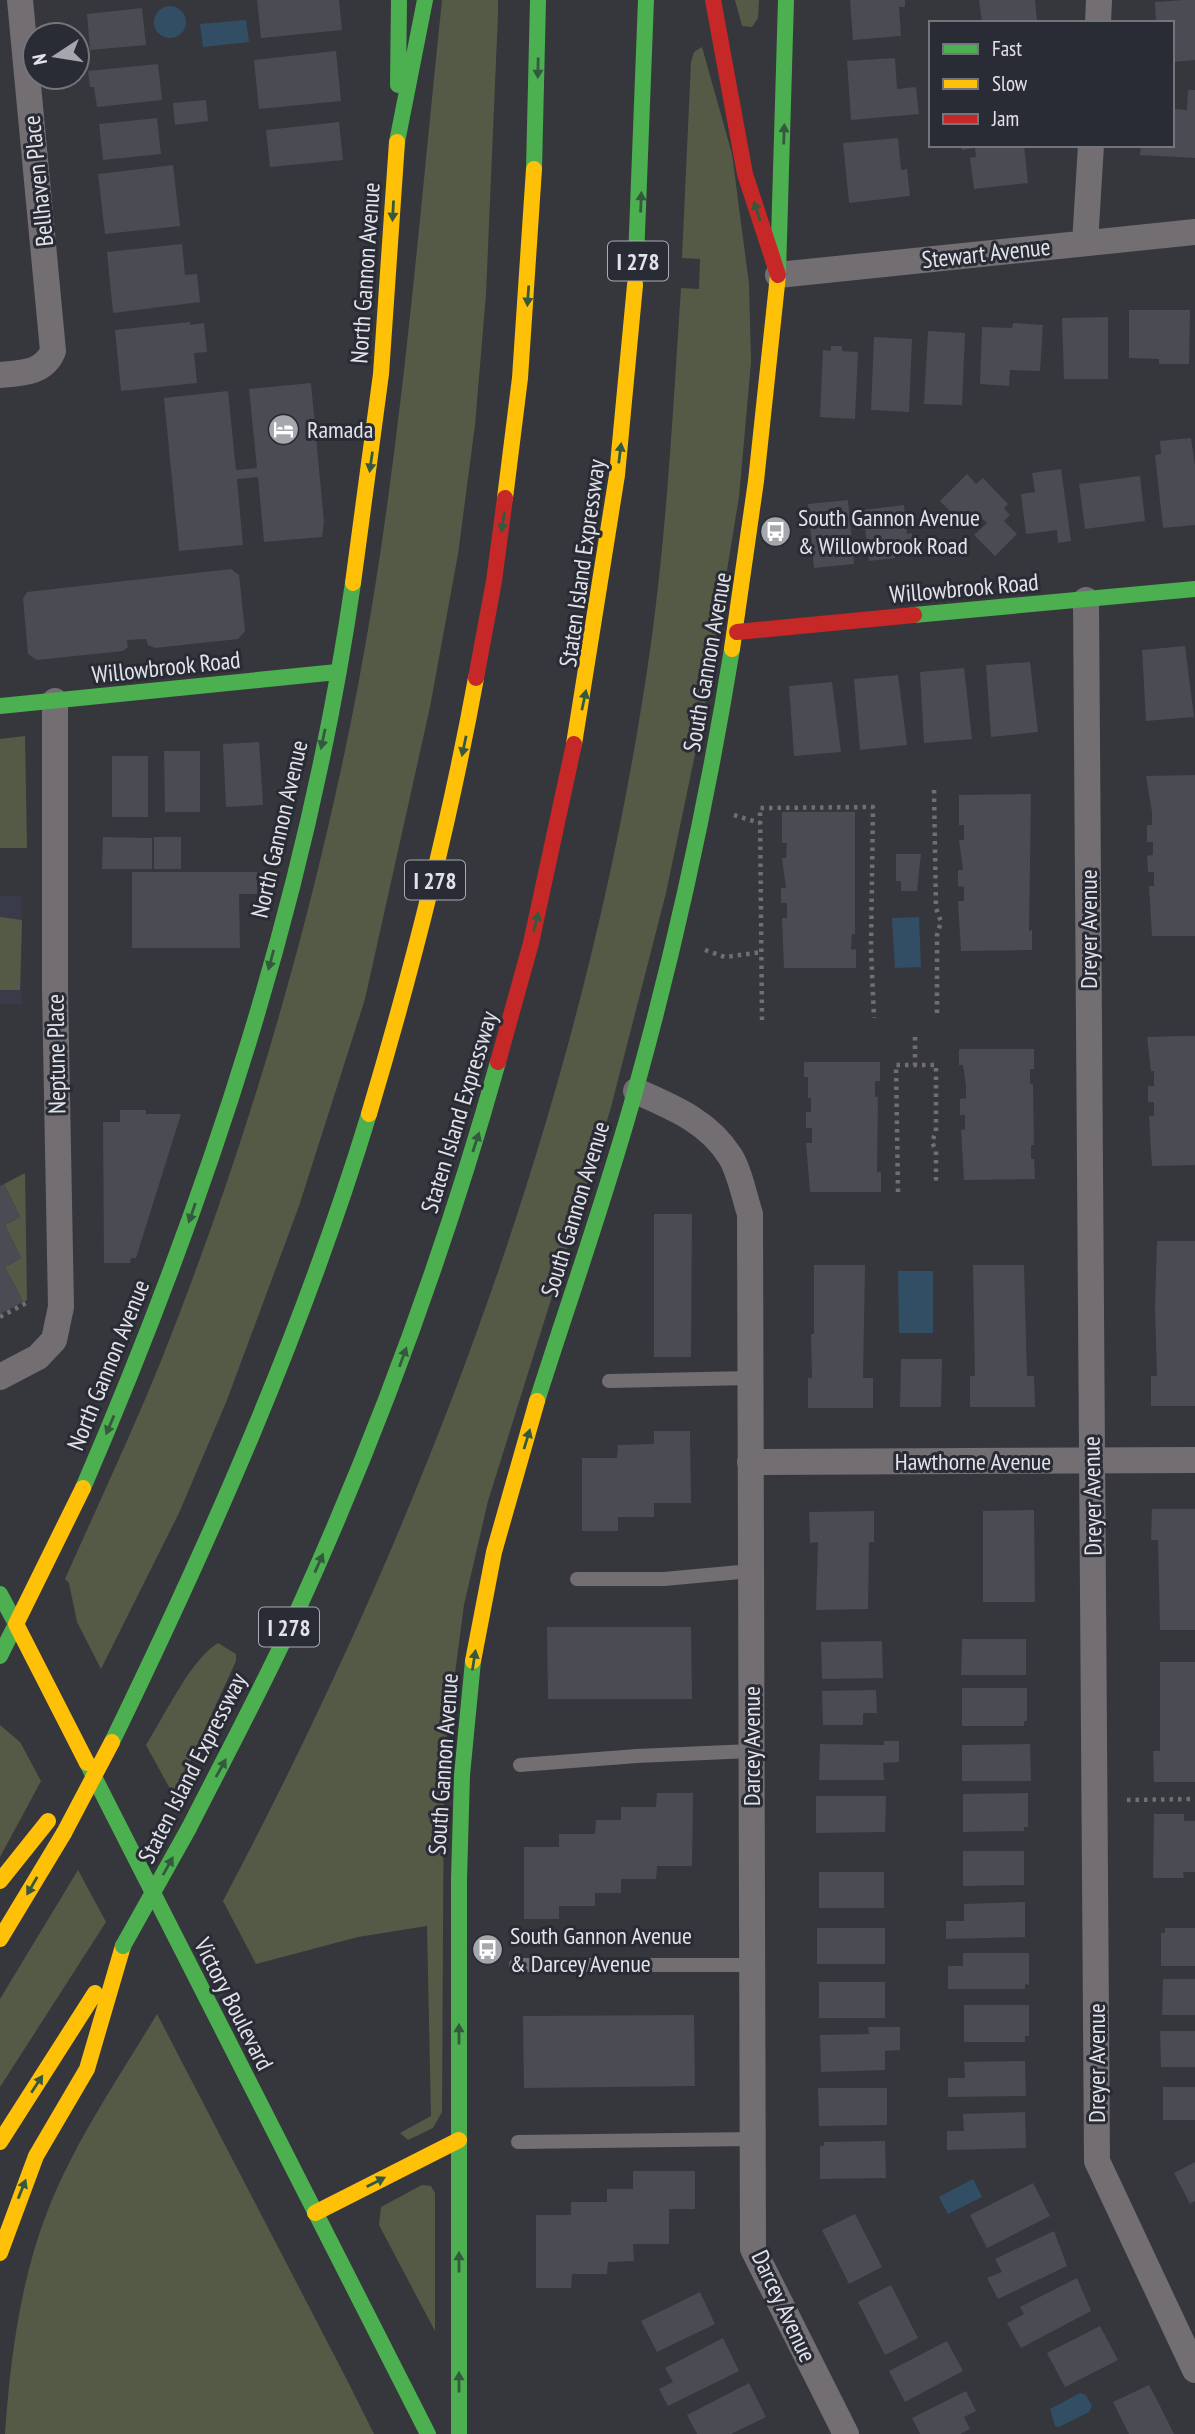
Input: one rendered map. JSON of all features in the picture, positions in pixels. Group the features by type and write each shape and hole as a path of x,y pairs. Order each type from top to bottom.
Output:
{"main road":[{"name":"North Gannon Avenue","path":"0,1656 48,1562 107,1432 189,1224 237,1077 306,819 337,672 372,455 397,142 399,0"},
{"path":"397,142 425,0"},
{"name":"I 278","path":"0,1939 64,1833 128,1711 251,1448 330,1241 404,1004 442,854 486,627 520,390 531,236 538,0"},
{"name":"Staten Island Expressway","path":"0,2142 123,1946 228,1755 298,1611 379,1421 432,1275 480,1127 526,965 589,677 614,508 630,368 641,216 646,0"},
{"path":"713,0 745,174 778,275"},
{"name":"South Gannon Avenue","path":"459,2434 458,1847 468,1696 481,1617 518,1466 636,1091 694,860 737,632 756,500 778,275 786,0"},
{"name":"Willowbrook Road","path":"737,632 1195,589"},
{"name":"Willowbrook Road","path":"0,706 337,672"},
{"name":"Victory Boulevard","path":"0,1594 428,2434"},
{"path":"0,1881 112,1742"},
{"path":"0,2253 36,2156 87,2068 123,1946"},
{"path":"315,2213 459,2140"}],"street":[{"path":"1098,21 1099,0"},
{"name":"Bellhaven Place","path":"0,375 38,369 49,362 54,339 14,2"},
{"path":"1085,243 1091,147"},
{"name":"Stewart Avenue","path":"778,275 1195,232"},
{"name":"Dreyer Avenue","path":"1086,600 1097,2161 1195,2370"},
{"name":"Neptune Place","path":"0,1377 38,1357 54,1340 61,1307 55,990 55,701"},
{"name":"Darcey Avenue","path":"636,1091 682,1111 708,1129 731,1158 750,1214 753,2249 846,2434"},
{"name":"Hawthorne Avenue","path":"750,1462 1195,1460"}],"lane":[{"path":"609,1381 750,1378"},
{"path":"577,1579 664,1578 751,1571"},
{"path":"520,1765 751,1751"},
{"path":"516,1965 752,1965"},
{"path":"519,2142 753,2139"}],"path":[{"path":"934,790 936,908 941,922 937,935 937,1016"},
{"path":"762,1020 760,808 873,807 871,949 874,1018"},
{"path":"732,815 760,823"},
{"path":"702,948 725,957 762,952"},
{"path":"915,1037 915,1065"},
{"path":"898,1192 896,1065 936,1065 936,1131 932,1142 936,1152 936,1181"},
{"path":"0,1317 30,1301"},
{"path":"1127,1800 1195,1799"}],"shaded area":[{"path":"170,6 182,10 186,22 182,34 170,38 158,34 154,22 158,10"},
{"path":"246,20 249,42 203,47 200,24"},
{"path":"0,896 22,896 21,1004 0,1004"},
{"path":"919,917 921,967 895,968 892,918"},
{"path":"898,1271 933,1271 933,1333 899,1333"},
{"path":"973,2179 982,2197 948,2214 939,2197"},
{"path":"1080,2393 1086,2395 1092,2406 1089,2412 1059,2427 1055,2426 1050,2409"}],"green space":[{"path":"442,0 498,0 498,14 486,294 475,425 458,554 430,707 365,999 299,1206 227,1400 179,1513 101,1669 77,1622 69,1583 65,1579 161,1361 218,1209 268,1055 290,977 311,899 347,741 365,649 393,464"},
{"path":"735,0 759,0 758,18 752,27 742,26"},
{"path":"702,47 732,154 749,284 751,362 739,497 703,716 666,893 610,1111 488,1501 464,1605 444,1756 442,2112 433,2128 408,2140 400,2133 431,2116 427,1926 358,1937 256,1964 223,1901 295,1759 363,1615 425,1468 482,1318 532,1167 576,1014 613,859 650,651 667,496 681,288 699,289 700,259 682,258 691,62 694,52"},
{"path":"25,736 27,848 0,848 0,739"},
{"path":"0,917 22,920 20,990 0,990"},
{"path":"25,1173 27,1300 23,1302 5,1267 21,1258 5,1225 20,1217 4,1184"},
{"path":"218,1643 236,1654 236,1661 174,1796 146,1745 197,1662"},
{"path":"0,1725 20,1742 41,1781 0,1857"},
{"path":"78,1870 106,1922 0,2087 0,1999"},
{"path":"157,2014 374,2434 5,2434 10,2379 23,2295 46,2215 83,2137"},
{"path":"422,2185 431,2186 435,2193 435,2331 379,2225 381,2207"}],"building":[{"path":"257,0 339,0 342,30 261,38"},
{"path":"850,0 905,0 905,7 899,7 901,36 853,40"},
{"path":"979,0 1035,0 1037,21 982,21"},
{"path":"1195,0 1195,60 1174,62 1174,21 1156,21 1155,2"},
{"path":"142,8 146,45 91,50 91,21 88,21 87,14"},
{"path":"336,51 341,101 259,109 254,60"},
{"path":"895,58 897,89 916,87 919,114 851,120 847,61"},
{"path":"158,64 162,100 97,107 94,87 91,87 91,71"},
{"path":"1188,90 1195,90 1195,158 1140,155 1141,147 1174,147 1174,103 1175,109 1187,110"},
{"path":"206,100 208,121 175,125 173,103"},
{"path":"157,118 161,154 103,160 99,124"},
{"path":"339,122 343,160 270,167 266,130"},
{"path":"898,138 901,170 907,169 910,196 849,203 843,143"},
{"path":"961,147 1024,147 1028,183 974,189 970,158 976,157 975,148 962,150"},
{"path":"173,165 180,226 105,234 98,174"},
{"path":"182,244 185,275 197,274 200,302 113,313 107,252"},
{"path":"1129,310 1190,310 1189,364 1159,364 1159,359 1129,358"},
{"path":"1108,317 1108,379 1064,379 1062,318"},
{"path":"190,322 190,325 204,323 207,352 194,353 197,383 121,391 115,330"},
{"path":"1013,323 1043,325 1040,371 1010,370 1009,386 980,384 982,327 1012,328"},
{"path":"928,331 965,333 962,405 924,404"},
{"path":"874,337 912,339 909,412 871,410"},
{"path":"831,346 842,346 842,351 858,352 855,419 820,417 823,350 831,351"},
{"path":"311,383 324,522 322,537 264,542 258,477 237,479 243,545 179,551 164,398 228,391 236,470 257,468 249,389"},
{"path":"1191,438 1195,465 1195,525 1163,528 1155,455 1161,454 1160,441"},
{"path":"1061,469 1071,541 1058,543 1057,530 1026,534 1021,494 1035,492 1032,473"},
{"path":"967,474 976,484 983,478 1008,504 1004,508 1010,515 1004,521 1017,534 995,556 974,535 987,523 975,512 963,524 940,501"},
{"path":"1140,476 1145,521 1085,529 1079,484"},
{"path":"848,500 854,564 814,568 808,504"},
{"path":"904,505 907,534 912,533 913,543 894,545 895,558 869,561 863,510"},
{"path":"231,569 239,575 245,631 238,639 155,648 148,645 146,639 127,640 128,647 123,651 37,660 28,654 23,599 27,592"},
{"path":"1185,646 1194,717 1146,721 1142,650"},
{"path":"1030,662 1038,732 991,737 986,665"},
{"path":"964,668 972,739 924,743 920,672"},
{"path":"898,675 907,745 860,750 854,679"},
{"path":"832,682 841,752 794,756 789,686"},
{"path":"259,742 263,805 226,807 223,744"},
{"path":"164,751 200,751 200,812 165,812"},
{"path":"112,756 148,756 148,817 112,817"},
{"path":"1195,775 1195,936 1152,936 1149,886 1154,886 1154,872 1148,872 1147,856 1153,855 1153,842 1147,842 1147,825 1152,825 1152,812 1146,776"},
{"path":"1031,794 1029,931 1032,930 1032,950 961,951 958,901 964,901 964,887 958,886 958,870 963,870 959,840 964,840 964,825 959,825 959,795"},
{"path":"782,812 855,812 855,934 852,934 851,950 856,949 856,968 784,968 782,918 787,918 787,903 781,903 781,888 786,888 782,858 786,858 787,843 782,843"},
{"path":"103,837 152,838 152,869 102,869"},
{"path":"154,837 181,837 181,869 154,869"},
{"path":"896,854 921,854 917,891 901,891 901,881 896,881"},
{"path":"132,872 257,872 257,894 239,894 240,948 132,948"},
{"path":"1195,1036 1195,1165 1152,1166 1149,1116 1154,1116 1154,1102 1148,1102 1148,1086 1154,1086 1154,1071 1151,1071 1147,1037"},
{"path":"959,1049 1034,1049 1034,1069 1030,1069 1030,1084 1033,1084 1034,1145 1031,1145 1031,1159 1034,1159 1035,1179 964,1180 961,1129 965,1130 965,1115 960,1115 960,1099 966,1098 966,1085 963,1065 959,1065"},
{"path":"804,1062 880,1062 880,1081 875,1081 875,1097 878,1097 877,1172 881,1172 881,1192 810,1192 806,1143 812,1143 812,1128 806,1128 806,1112 811,1112 811,1098 808,1098 808,1077 804,1077"},
{"path":"120,1110 146,1110 146,1114 181,1114 136,1258 131,1258 130,1263 104,1263 103,1122 120,1122"},
{"path":"4,1184 20,1217 5,1225 21,1258 5,1267 23,1302 0,1314 0,1186"},
{"path":"654,1214 692,1214 691,1357 654,1357"},
{"path":"1157,1241 1195,1241 1195,1406 1151,1406 1151,1376 1157,1376"},
{"path":"814,1265 865,1265 863,1378 873,1378 873,1408 808,1408 808,1378 812,1378 811,1334 814,1334"},
{"path":"973,1265 1024,1265 1027,1376 1034,1376 1035,1407 970,1407 970,1376 975,1376"},
{"path":"901,1359 942,1359 941,1407 900,1407"},
{"path":"654,1431 690,1431 691,1503 654,1503 654,1517 618,1517 618,1531 582,1531 582,1458 617,1458 618,1445 654,1444"},
{"path":"1152,1509 1195,1509 1195,1630 1160,1630 1158,1540 1151,1540"},
{"path":"1034,1510 1035,1602 983,1602 983,1511"},
{"path":"874,1511 874,1542 869,1542 868,1609 816,1610 818,1542 810,1543 809,1512"},
{"path":"547,1627 691,1627 692,1699 548,1699"},
{"path":"962,1639 1026,1639 1026,1675 961,1675"},
{"path":"882,1641 883,1678 822,1679 821,1642"},
{"path":"1160,1662 1195,1662 1195,1782 1154,1782 1153,1751 1160,1751"},
{"path":"962,1688 1027,1688 1027,1721 1024,1721 1024,1726 962,1726"},
{"path":"876,1690 877,1713 863,1713 863,1725 823,1725 822,1691"},
{"path":"884,1741 899,1741 899,1762 883,1763 884,1780 819,1780 820,1744 884,1745"},
{"path":"1030,1744 1031,1781 962,1781 962,1745"},
{"path":"657,1793 693,1793 692,1866 657,1866 656,1879 621,1879 621,1893 595,1893 595,1906 559,1906 559,1919 524,1919 524,1847 559,1847 559,1834 595,1834 596,1820 621,1820 621,1807 656,1807"},
{"path":"1028,1793 1028,1827 1024,1827 1024,1831 963,1832 963,1794"},
{"path":"816,1796 886,1796 885,1832 816,1833"},
{"path":"1154,1814 1184,1814 1184,1821 1195,1821 1195,1872 1183,1872 1184,1878 1153,1878"},
{"path":"963,1851 1024,1851 1024,1885 963,1886"},
{"path":"819,1872 884,1872 884,1908 819,1908"},
{"path":"1025,1902 1025,1937 946,1939 946,1921 964,1921 964,1904"},
{"path":"817,1928 885,1928 885,1964 817,1964"},
{"path":"1165,1928 1195,1928 1195,1966 1161,1966 1161,1933 1165,1933"},
{"path":"963,1953 1029,1953 1029,1985 1025,1984 1025,1989 948,1989 948,1966 963,1966"},
{"path":"1163,1979 1195,1979 1195,2015 1162,2015"},
{"path":"819,1982 885,1982 885,2018 819,2018"},
{"path":"964,2005 1029,2005 1029,2036 1025,2036 1025,2042 964,2042"},
{"path":"694,2015 695,2086 524,2088 523,2016"},
{"path":"868,2027 900,2027 900,2050 885,2051 885,2070 821,2072 820,2035 869,2034"},
{"path":"1160,2031 1195,2031 1195,2067 1161,2067"},
{"path":"1025,2061 1026,2096 948,2097 948,2078 965,2078 964,2062"},
{"path":"1163,2087 1195,2087 1195,2120 1163,2120"},
{"path":"818,2088 887,2088 887,2125 819,2126"},
{"path":"1025,2112 1026,2148 947,2150 947,2131 964,2131 963,2114"},
{"path":"885,2141 886,2178 820,2179 820,2146 824,2146 824,2142"},
{"path":"1195,2162 1195,2201 1190,2204 1174,2173"},
{"path":"633,2171 695,2171 695,2209 669,2209 669,2244 633,2244 634,2261 608,2262 607,2274 572,2274 571,2288 536,2288 536,2215 571,2215 571,2202 607,2202 607,2189 633,2189"},
{"path":"1033,2183 1050,2216 987,2248 970,2215"},
{"path":"855,2214 882,2267 849,2284 822,2230"},
{"path":"1054,2231 1067,2266 998,2299 987,2278 1002,2272 995,2259"},
{"path":"1077,2278 1091,2311 1021,2348 1007,2323 1024,2314 1020,2307"},
{"path":"891,2285 918,2338 885,2355 858,2302"},
{"path":"700,2292 715,2324 657,2352 641,2321"},
{"path":"1100,2326 1118,2360 1065,2387 1047,2353"},
{"path":"723,2338 739,2371 668,2406 659,2389 673,2382 665,2368"},
{"path":"947,2341 963,2371 905,2402 889,2371"},
{"path":"749,2383 766,2417 731,2434 697,2434 687,2415"},
{"path":"1149,2385 1174,2434 1129,2434 1113,2402"},
{"path":"966,2391 976,2411 964,2417 970,2429 960,2434 920,2434 912,2418"}],"traffic: fast":[{"path":"398,85 399,0"},
{"path":"397,142 425,0"},
{"path":"534,169 538,0"},
{"path":"635,285 646,0"},
{"path":"778,273 786,0"},
{"path":"83,1488 172,1268 248,1044 281,930 309,816 334,700 353,583"},
{"path":"914,615 1195,589"},
{"path":"537,1401 613,1167 651,1034 690,870 732,649"},
{"path":"0,706 337,672"},
{"path":"189,1828 283,1641 326,1547 382,1411 432,1273 498,1062"},
{"path":"112,1742 185,1588 253,1433 315,1275 369,1114"},
{"path":"0,1594 16,1624 0,1656"},
{"path":"459,2434 459,1880 462,1775 473,1661"},
{"path":"87,1763 428,2434"},
{"path":"123,1946 189,1828"}],"traffic: slow":[{"path":"353,583 381,374 397,142"},
{"path":"505,498 520,378 534,169"},
{"path":"732,649 756,481 778,275"},
{"path":"574,744 617,475 635,285"},
{"path":"369,1114 428,898 476,678"},
{"path":"473,1661 494,1552 537,1401"},
{"path":"83,1488 16,1624 87,1763"},
{"path":"64,1833 112,1742"},
{"path":"0,1881 48,1821"},
{"path":"0,1939 64,1833"},
{"path":"0,2253 36,2156 87,2069 123,1946"},
{"path":"0,2142 95,1993"},
{"path":"315,2213 459,2140"}],"traffic: jam":[{"path":"713,0 745,174 778,275"},
{"path":"476,678 494,581 505,498"},
{"path":"737,632 914,615"},
{"path":"498,1062 531,943 574,744"}],"place":[{"name":"Ramada","path":"284,429"},
{"name":"South Gannon Avenue & Willowbrook Road","path":"775,531"},
{"name":"South Gannon Avenue & Darcey Avenue","path":"487,1949"}]}
